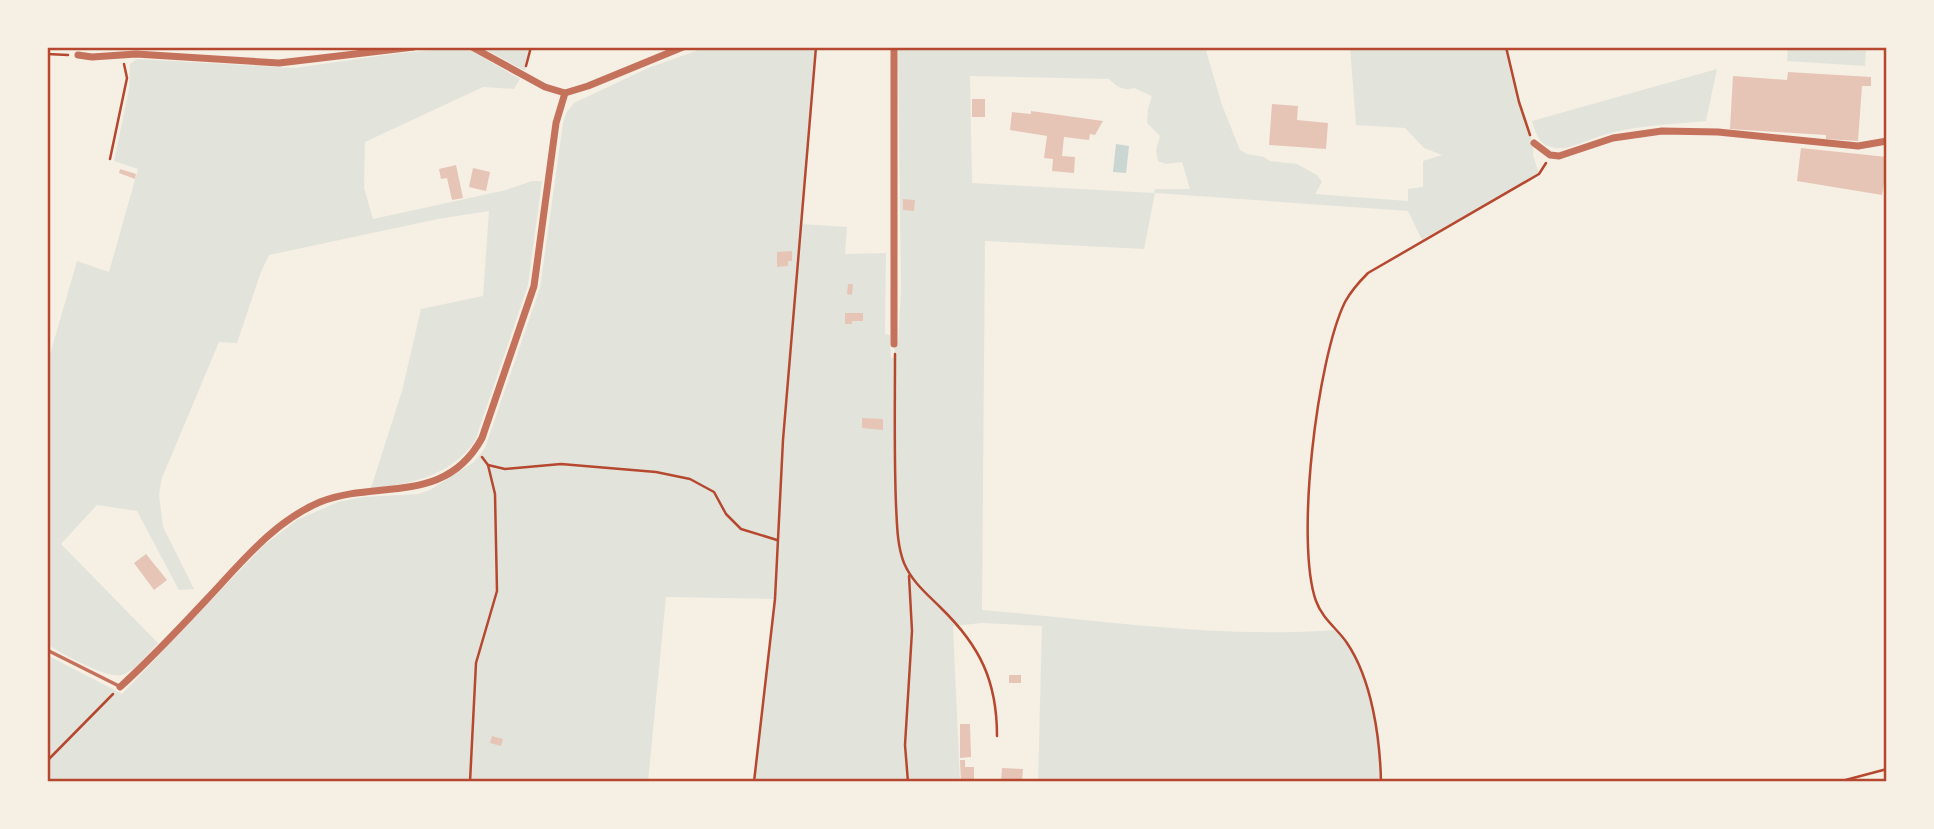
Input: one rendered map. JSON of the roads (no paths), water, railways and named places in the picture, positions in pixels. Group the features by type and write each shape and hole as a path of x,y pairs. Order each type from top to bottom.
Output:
{"street":[{"path":"78,55 92,57 123,54 279,63 414,47"},
{"path":"472,47 545,87 565,93 683,47"},
{"path":"894,47 894,344"},
{"path":"120,687 148,663 263,540 288,520 319,503 342,495 401,490 426,483 451,472 476,449 486,428 534,286 556,123 565,93"},
{"path":"1534,144 1550,155 1570,154 1630,134 1661,131 1718,132 1858,146 1887,141"}],"lane":[{"path":"47,650 120,687"}]}
